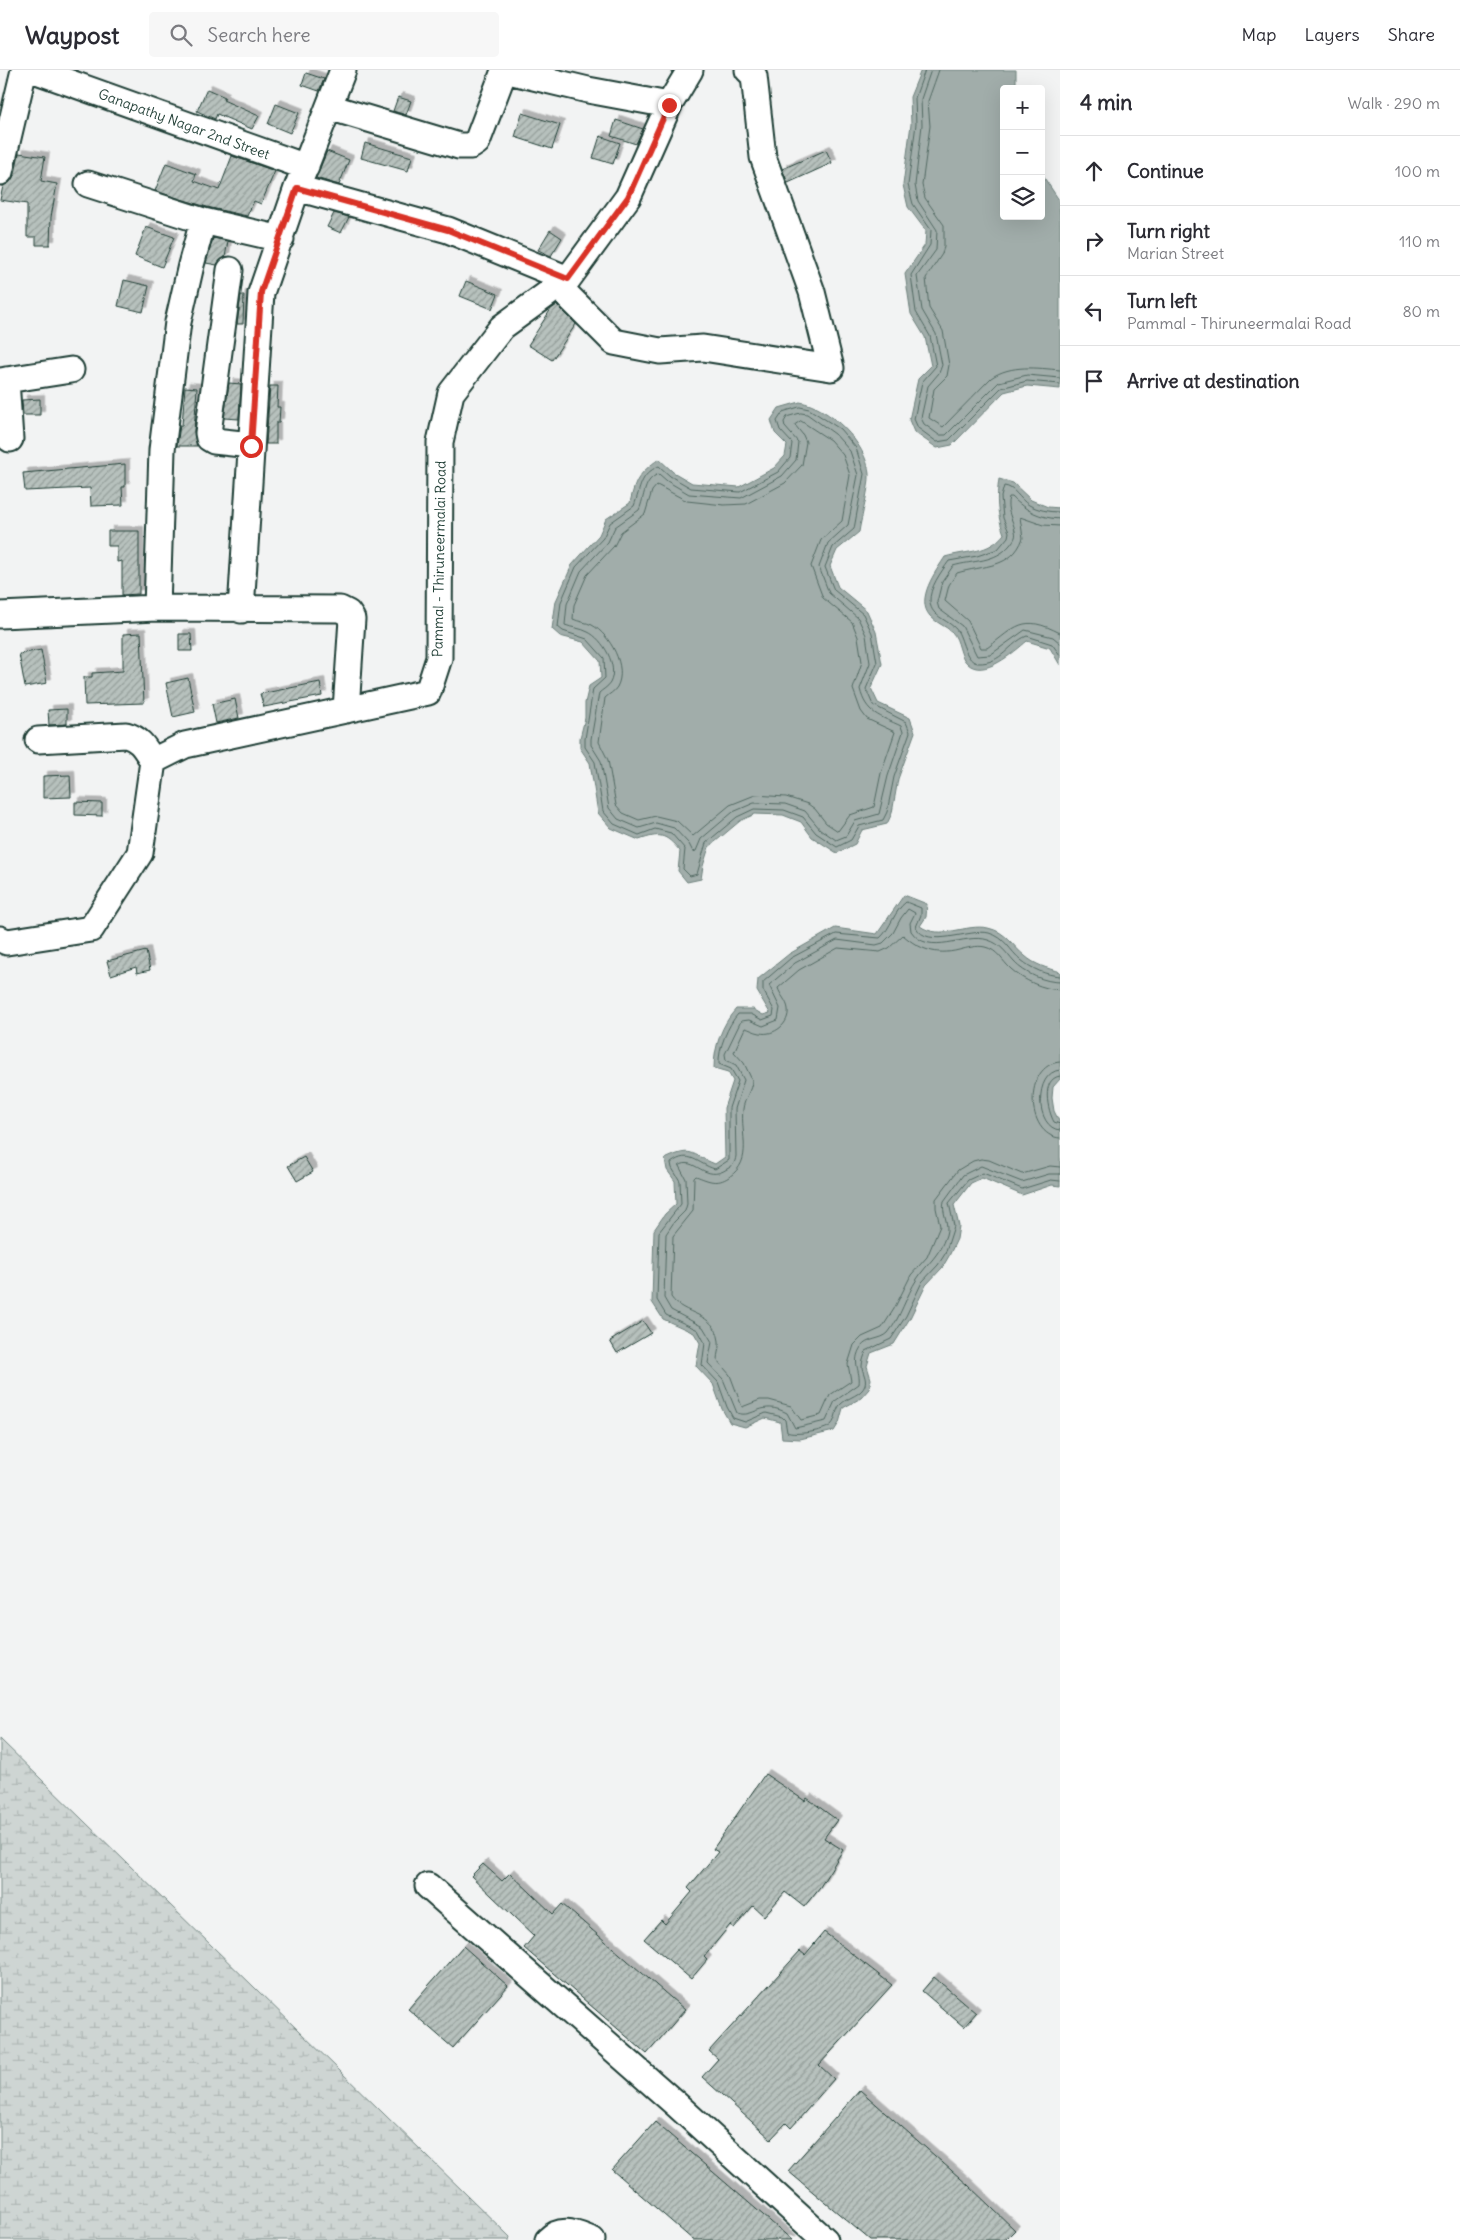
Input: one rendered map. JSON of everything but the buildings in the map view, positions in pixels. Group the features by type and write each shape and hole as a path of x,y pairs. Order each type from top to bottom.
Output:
{"street":[{"path":"0,172 5,132 24,70"},
{"name":"Ganapathy Nagar 2nd Street","path":"34,70 302,178 448,230 563,283"},
{"path":"241,610 261,292 343,70"},
{"path":"329,107 459,146 471,146 477,142 504,70 588,90 669,105"},
{"name":"Pammal - Thiruneermalai Road","path":"152,761 185,745 428,692 439,658 440,442 451,393 502,327 563,283 628,197 669,105 690,70"},
{"path":"563,283 614,342 660,351 703,348 831,368 812,292 764,158 754,76 748,70"},
{"path":"88,184 203,221 281,239"},
{"path":"158,608 162,450 178,322 203,221"},
{"path":"191,265 266,276"},
{"path":"230,270 208,433 214,441 251,446"},
{"path":"10,439 3,380 71,370"},
{"path":"0,615 158,608 241,610 340,609 348,613 352,619 346,710"},
{"path":"0,939 7,942 91,929 140,854 152,761 142,743 136,738 126,735 38,740"},
{"path":"428,1886 678,2106 825,2240"},
{"path":"548,2240 560,2232 569,2231 592,2240"}],"green space":[{"path":"0,1739 510,2237 509,2240 0,2240"}],"water":[{"path":"921,70 1016,70 1016,85 1000,85 1000,220 1045,220 1045,179 1059,200 1060,389 1027,386 1004,392 952,445 937,448 914,432 909,420 918,379 931,366 925,337 911,314 905,274 925,245 926,231 908,207 903,185 911,124 910,97"},
{"path":"800,402 823,411 845,428 854,439 867,462 869,479 859,532 837,550 830,566 838,587 867,611 876,632 882,664 871,688 878,703 910,718 915,732 898,779 892,813 887,824 862,830 855,844 837,853 812,837 801,822 783,815 755,814 740,821 709,847 701,879 687,882 678,871 680,851 670,841 662,836 652,836 639,840 611,828 598,813 590,763 580,748 580,738 585,718 585,703 589,686 601,678 600,661 583,642 560,636 552,629 556,601 572,565 599,535 606,519 630,503 639,478 652,464 659,459 673,472 692,483 739,487 774,468 785,456 787,445 775,433 771,420 779,408"},
{"path":"999,479 1013,483 1031,500 1048,507 1060,508 1060,665 1050,648 1027,641 998,663 981,668 974,667 964,660 955,635 932,618 926,609 925,602 928,585 945,557 985,548 1004,534 998,507"},
{"path":"904,895 927,904 926,917 920,926 928,930 945,932 980,927 995,930 1005,936 1020,952 1033,962 1060,972 1060,1079 1053,1087 1052,1098 1054,1111 1060,1123 1060,1186 1052,1185 1022,1195 982,1178 971,1183 954,1205 959,1226 957,1239 942,1268 926,1285 910,1318 894,1344 871,1353 867,1366 871,1379 869,1389 861,1398 843,1408 839,1423 834,1431 800,1439 782,1438 780,1422 765,1418 745,1427 730,1423 722,1409 713,1384 696,1366 700,1343 694,1333 663,1319 652,1302 654,1230 665,1214 676,1204 675,1181 667,1170 665,1159 687,1152 715,1164 725,1157 724,1108 733,1081 728,1072 714,1068 715,1052 723,1029 736,1009 753,1009 763,1015 770,1013 757,991 758,979 789,954 835,928 877,934"}],"route":[{"path":"251,446 261,292 281,239 297,188 448,230 568,279 628,197 669,105"}]}
